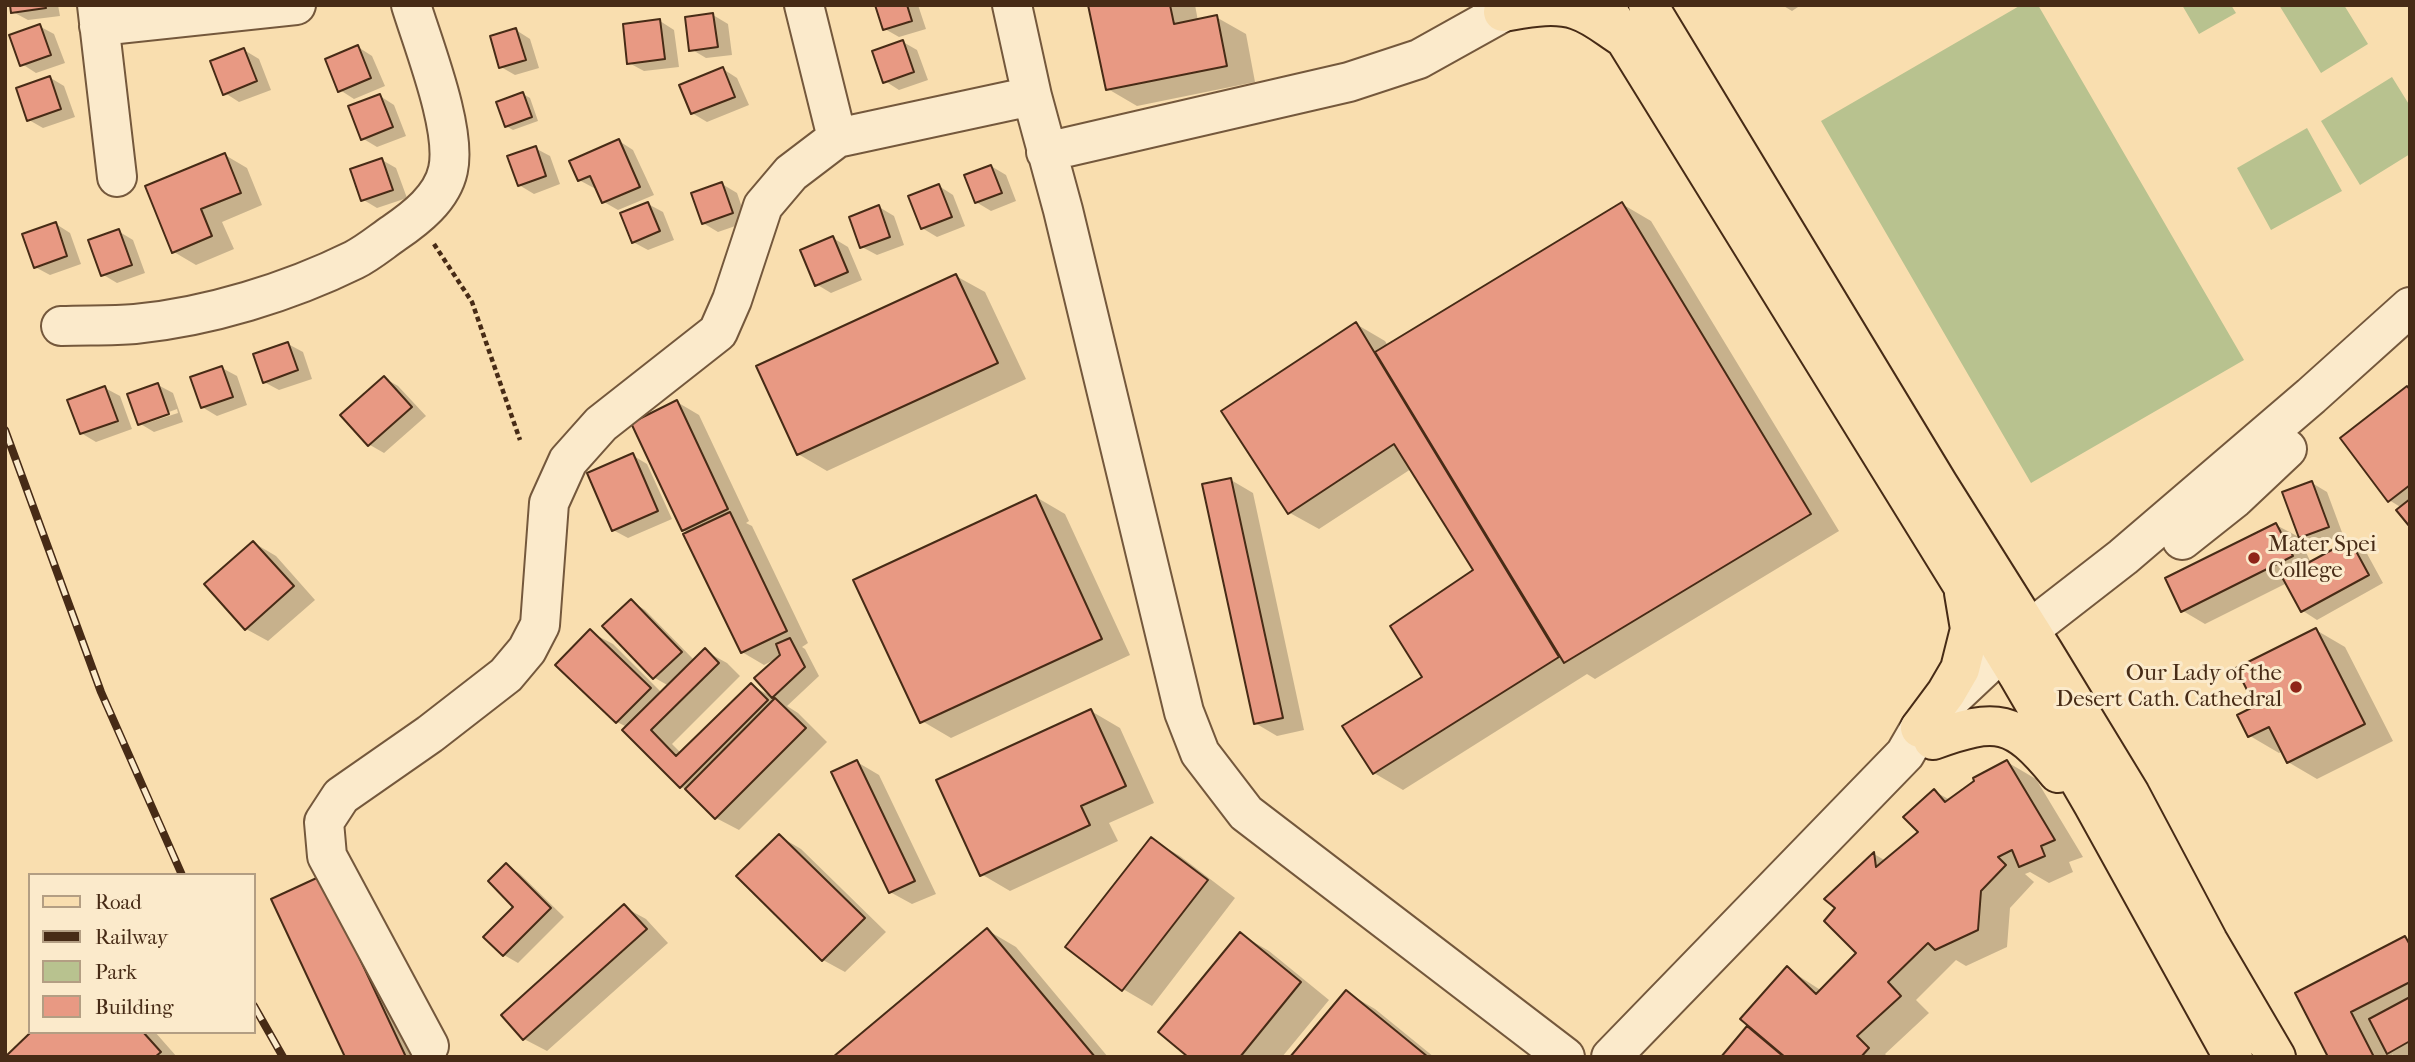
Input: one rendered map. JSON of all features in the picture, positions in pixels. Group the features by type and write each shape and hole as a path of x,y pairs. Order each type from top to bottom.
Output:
{"main road":[{"path":"1604,5 1963,590 2023,651 2130,794 2208,941 2276,1057"},
{"path":"1648,5 1938,484 2023,651 2095,808 2233,1057"},
{"path":"1510,7 1577,10 1623,37"},
{"path":"1920,741 1960,669 1970,629 1963,590"},
{"path":"1920,741 1981,725 2019,732 2038,749 2069,787 2095,808"},
{"path":"2095,808 2130,794"}],"street":[{"path":"117,177 98,16 296,5"},
{"path":"61,326 147,322 205,313 277,292 356,259 416,218 438,194 448,173 451,149 445,118 411,5"},
{"path":"804,5 837,138"},
{"path":"1012,5 1184,712 1200,753 1246,813 1565,1057"},
{"path":"1046,152 1349,82 1419,60 1510,7"},
{"path":"429,1046 327,856 324,822 341,796 430,734 506,675 527,650 540,625 548,503 568,461 601,424 718,332 732,300 763,206 791,173 837,138 1032,96"},
{"path":"1611,1057 1920,741 2023,651 2123,557 2410,307"},
{"path":"2023,651 2235,498 2410,337"}],"path":[{"path":"416,218 472,302 520,440"}],"green space":[{"path":"2021,5 2038,5 2244,360 2031,483 1821,121"},
{"path":"2182,5 2231,5 2236,13 2199,34"},
{"path":"2279,5 2344,5 2368,44 2321,73"},
{"path":"2392,77 2410,106 2410,154 2360,185 2321,121"},
{"path":"2307,128 2342,191 2271,230 2237,168"}],"building":[{"path":"10,5 45,5 46,8 11,13"},
{"path":"875,5 907,5 912,21 883,30"},
{"path":"1088,5 1170,5 1174,24 1217,15 1227,66 1106,90"},
{"path":"713,13 718,47 689,51 685,17"},
{"path":"660,19 665,59 627,64 623,24"},
{"path":"40,24 51,55 20,66 9,35"},
{"path":"516,28 526,60 499,68 490,36"},
{"path":"903,40 914,72 883,83 872,51"},
{"path":"358,45 371,78 338,92 325,59"},
{"path":"244,48 257,81 223,95 210,61"},
{"path":"723,67 735,97 691,114 679,85"},
{"path":"50,76 61,109 27,121 16,88"},
{"path":"523,92 532,117 505,127 496,102"},
{"path":"380,94 393,127 361,140 348,106"},
{"path":"619,139 640,187 602,203 590,176 578,181 569,161"},
{"path":"536,146 546,176 518,186 507,156"},
{"path":"225,153 241,193 201,209 212,236 172,253 145,186"},
{"path":"382,158 393,190 361,201 350,169"},
{"path":"991,165 1002,193 975,203 964,175"},
{"path":"722,182 733,213 702,224 691,193"},
{"path":"939,184 952,217 921,229 908,196"},
{"path":"648,202 660,231 632,243 620,213"},
{"path":"1622,202 1811,514 1564,663 1375,352"},
{"path":"879,205 890,237 860,248 849,217"},
{"path":"56,222 67,256 34,268 22,234"},
{"path":"119,229 132,265 101,276 88,240"},
{"path":"833,236 848,272 815,286 800,250"},
{"path":"956,274 998,363 797,455 756,366"},
{"path":"1356,322 1559,657 1373,774 1342,726 1422,677 1390,626 1473,570 1394,444 1288,514 1221,411"},
{"path":"288,342 298,370 263,383 253,354"},
{"path":"222,366 233,397 201,408 190,377"},
{"path":"384,376 412,407 368,446 340,415"},
{"path":"158,383 169,414 138,425 127,394"},
{"path":"105,386 118,421 80,434 67,400"},
{"path":"2407,386 2410,390 2410,485 2388,502 2340,438"},
{"path":"677,400 728,509 682,531 631,423"},
{"path":"633,453 658,511 612,531 587,473"},
{"path":"1231,478 1283,718 1254,724 1202,484"},
{"path":"2312,481 2329,527 2299,538 2282,492"},
{"path":"1036,495 1102,639 920,723 853,580"},
{"path":"2410,499 2410,527 2396,510"},
{"path":"730,512 787,631 741,653 683,534"},
{"path":"2276,523 2293,556 2181,612 2165,578"},
{"path":"2350,540 2369,575 2301,612 2282,577"},
{"path":"253,541 294,586 245,630 204,584"},
{"path":"631,599 682,652 653,679 602,626"},
{"name":"Our Lady of the Desert Cath. Cathedral","path":"2316,628 2365,724 2287,763 2269,727 2248,737 2237,715 2255,706 2236,668"},
{"path":"590,629 651,688 616,723 555,665"},
{"path":"790,638 805,667 772,698 754,678 780,655 776,644"},
{"path":"705,648 719,663 651,730 676,756 751,683 768,700 680,788 622,730"},
{"path":"775,698 806,728 715,819 685,789"},
{"path":"1091,709 1126,786 1081,806 1090,825 980,876 936,780"},
{"path":"857,760 915,881 889,893 831,772"},
{"path":"2007,760 2055,840 2041,846 2045,856 2019,867 2012,850 1998,857 2006,865 1981,891 1978,930 1935,950 1928,943 1888,982 1901,996 1857,1036 1869,1048 1861,1057 1785,1057 1740,1019 1787,966 1816,994 1856,953 1824,921 1835,908 1824,899 1874,852 1876,867 1918,832 1903,817 1934,789 1945,802 1974,781 1973,778"},
{"path":"779,834 865,918 822,961 736,876"},
{"path":"1151,837 1208,880 1122,991 1065,947"},
{"path":"506,863 551,908 503,956 483,937 513,907 488,881"},
{"path":"321,876 406,1057 345,1057 271,899"},
{"path":"624,904 647,929 523,1040 501,1015"},
{"path":"987,928 1095,1057 833,1057"},
{"path":"1240,932 1301,982 1240,1057 1188,1057 1158,1032"},
{"path":"2405,936 2410,945 2410,982 2351,1012 2374,1057 2328,1057 2295,993"},
{"path":"1346,990 1428,1057 1290,1057"},
{"path":"2410,997 2410,1041 2387,1054 2369,1019"},
{"path":"1747,1026 1784,1057 1721,1057"},
{"path":"29,1034 145,1034 161,1052 155,1057 5,1057"}],"railway":[{"path":"5,430 101,692 181,873"},
{"path":"256,1010 283,1057"}],"place":[{"name":"Mater Spei College","path":"2254,558"},
{"name":"Our Lady of the Desert Cath. Cathedral","path":"2296,687"}]}
